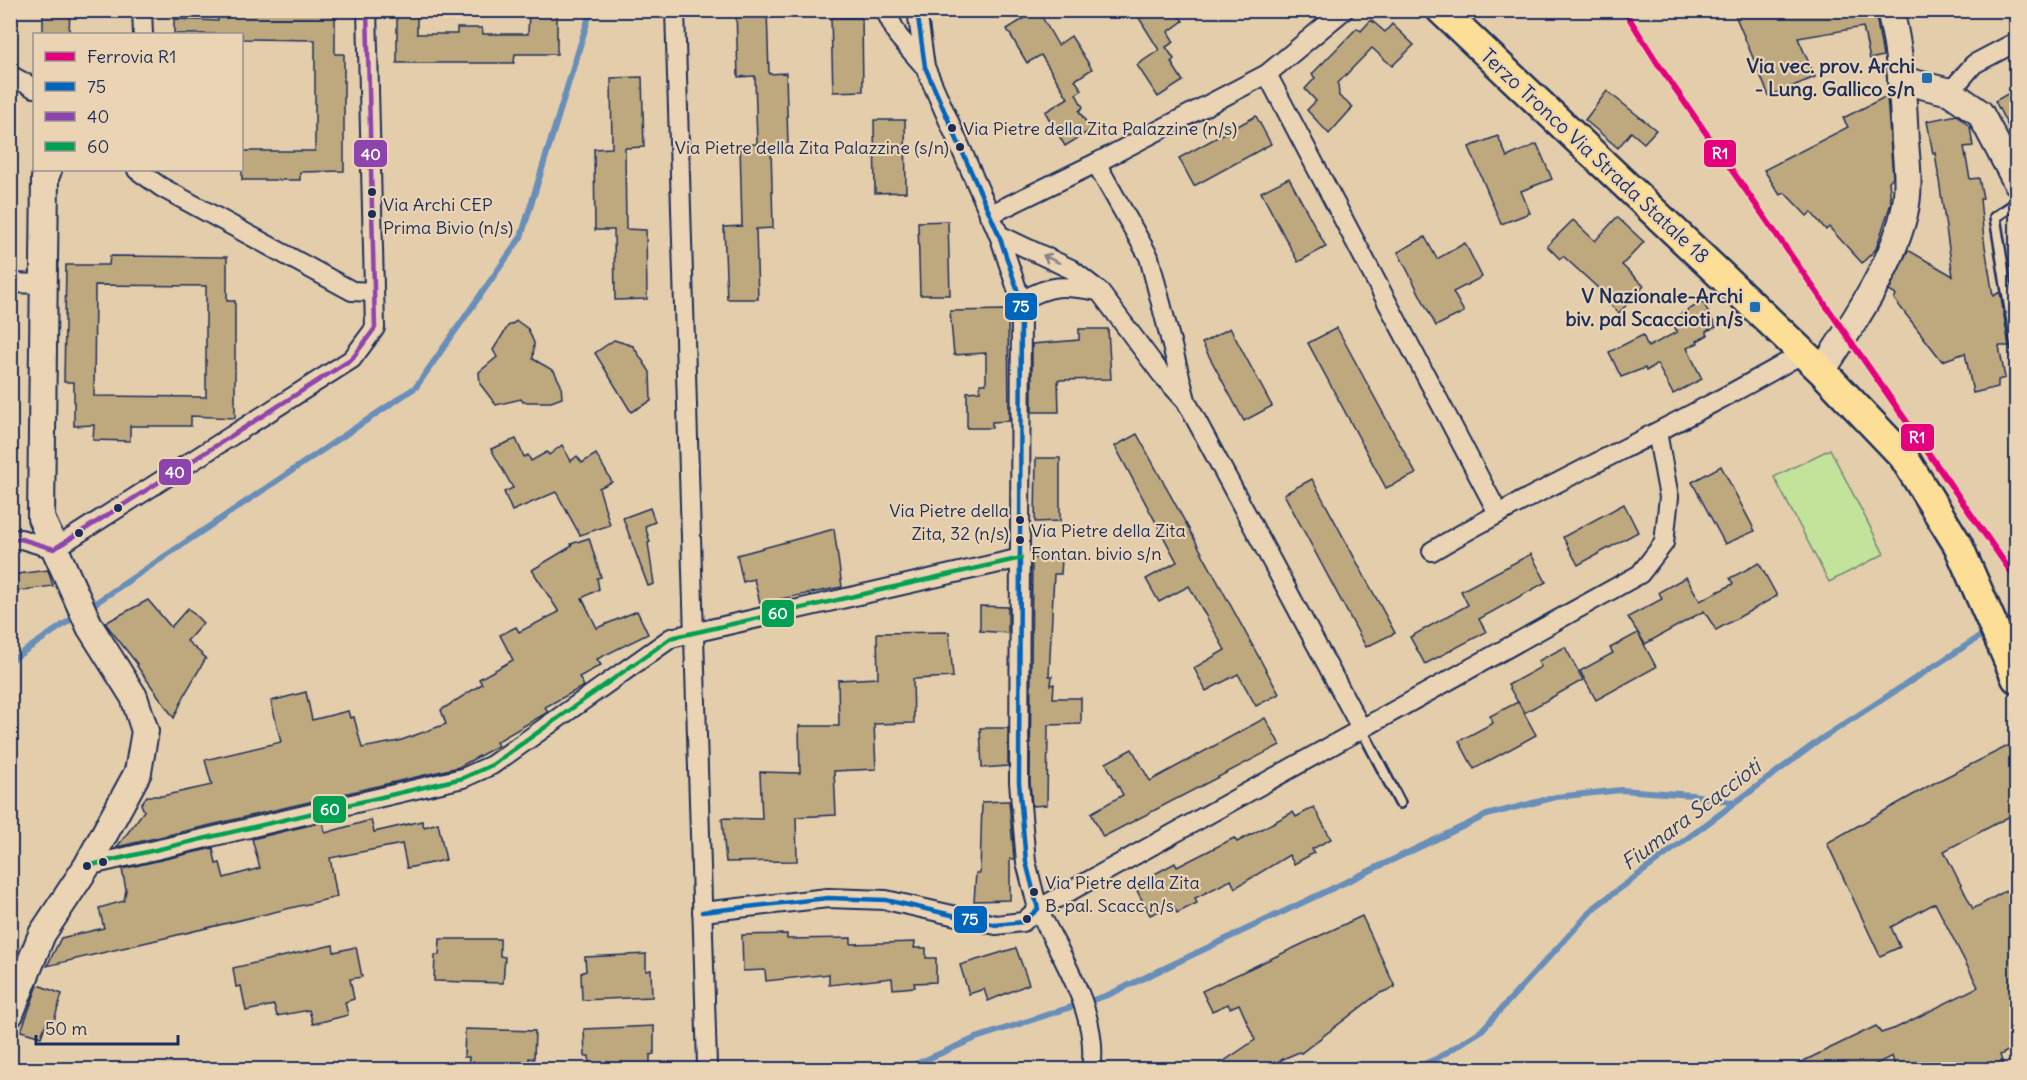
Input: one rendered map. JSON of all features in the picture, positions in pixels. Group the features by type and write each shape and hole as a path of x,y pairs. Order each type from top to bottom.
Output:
{"main road":[{"name":"Terzo Tronco Via Strada Statale 18","path":"1441,10 1812,362 1903,456 1946,523 2016,678"}],"street":[{"path":"142,10 143,33"},
{"path":"10,540 21,539 54,549 352,359 375,328 367,10"},
{"path":"675,10 692,631 707,1065"},
{"path":"885,10 898,36 925,66"},
{"path":"917,10 925,66 999,235 1021,301 1019,782 1026,862 1038,909 1087,1016 1093,1057 1091,1070"},
{"path":"989,214 1096,163 1267,74 1344,10"},
{"path":"1431,551 1498,513 1657,432 1812,362 1858,314 1897,239 1905,213 1908,187 1901,80 1890,10"},
{"path":"1950,93 1974,64 2016,42"},
{"path":"1267,74 1498,513"},
{"path":"10,75 33,87"},
{"path":"1901,80 1950,93 1964,100 1980,113 2016,181"},
{"path":"1096,163 1149,257 1186,401 1362,730"},
{"path":"10,1014 42,934 87,866 138,772 145,731 134,697 90,627 41,518 42,284 45,178 48,171"},
{"path":"138,171 161,187 352,291 374,292"},
{"path":"999,235 1071,268 1099,291 1161,375 1186,401"},
{"path":"10,283 42,284"},
{"path":"1021,301 1041,290 1065,285 1099,291"},
{"path":"702,912 828,898 886,900 996,925 1023,922 1038,909 1640,573 1664,543 1669,497 1657,432"},
{"path":"87,866 463,778 492,765 671,638 692,631 1021,558"}],"lane":[{"path":"2016,203 1995,217 2016,348"},
{"path":"1362,730 1400,803"}],"green space":[{"path":"1830,449 1884,554 1829,582 1774,477"}],"building":[{"path":"43,10 70,10 69,33 43,33"},
{"path":"218,10 335,11 335,54 344,54 344,171 300,172 300,180 242,180 243,151 315,151 315,40 243,39 243,33 174,33 174,19 218,21"},
{"path":"397,10 417,10 417,34 457,34 457,28 482,28 483,34 528,34 529,10 557,10 557,54 515,54 514,63 397,63"},
{"path":"736,10 767,10 769,74 786,73 788,146 771,147 773,228 756,229 758,299 727,299 724,227 742,226 740,145 757,144 755,76 738,77"},
{"path":"1038,10 1058,45 1071,36 1092,69 1075,80 1082,90 1076,94 1083,107 1079,111 1091,130 1065,146 1045,112 1068,98 1041,55 1027,63 1007,29"},
{"path":"1134,10 1176,10 1183,21 1168,32 1174,42 1166,47 1174,59 1171,62 1183,81 1158,97 1137,65 1159,50"},
{"path":"1733,10 1875,10 1883,56 1870,59 1863,27 1798,38 1815,77 1769,96"},
{"path":"831,18 862,18 863,91 833,92"},
{"path":"1371,20 1385,32 1392,24 1414,45 1392,66 1372,48 1338,83 1339,96 1353,107 1329,134 1307,110 1316,101 1305,89 1315,78 1312,74 1357,28 1361,31"},
{"path":"642,77 644,147 625,148 626,229 646,230 647,299 615,300 614,230 595,230 594,149 612,148 611,78"},
{"path":"2016,89 2016,142 1995,101"},
{"path":"1607,91 1656,130 1644,143 1631,132 1618,148 1585,120"},
{"path":"1887,96 1893,178 1889,181 1891,203 1876,249 1862,263 1829,227 1826,230 1811,212 1807,216 1785,193 1780,195 1764,170 1848,127 1843,118"},
{"path":"1957,115 1970,127 1973,146 1964,147 1970,179 1979,178 1983,198 1980,199 1984,240 1993,296 2000,292 2009,346 1999,346 2005,378 1998,380 1998,387 1973,393 1965,353 1942,361 1894,299 1896,295 1889,291 1908,250 1953,276 1935,153 1933,154 1927,121"},
{"path":"1256,116 1271,144 1194,186 1179,158"},
{"path":"874,120 905,120 906,192 875,193"},
{"path":"1498,136 1507,157 1537,144 1552,179 1521,191 1530,213 1501,224 1469,147"},
{"path":"1289,178 1326,247 1298,262 1261,192"},
{"path":"1617,217 1644,242 1622,265 1644,286 1619,313 1606,301 1609,298 1563,256 1560,259 1547,246 1573,220 1595,241"},
{"path":"948,221 950,295 920,295 918,222"},
{"path":"1425,237 1437,259 1465,243 1482,277 1453,292 1464,312 1436,326 1398,252"},
{"path":"110,256 227,257 227,301 235,301 235,418 191,416 191,426 130,426 130,441 93,440 94,425 74,426 74,382 64,382 66,265 109,265","holes":["95,285 206,286 206,397 94,396"]},
{"path":"1703,302 1716,327 1706,331 1708,335 1687,348 1702,379 1673,394 1657,364 1646,371 1645,368 1621,377 1609,352 1643,335 1648,347 1677,332 1671,319"},
{"path":"1008,310 1009,421 992,422 992,428 967,428 967,392 980,391 980,384 986,384 986,353 954,355 950,311"},
{"path":"517,321 528,329 534,343 533,359 554,371 561,385 562,398 551,402 523,402 521,399 496,405 480,384 479,372 497,357 493,350 508,326"},
{"path":"1230,328 1272,406 1244,421 1202,343"},
{"path":"1337,328 1416,474 1386,488 1308,343"},
{"path":"1079,329 1108,329 1111,379 1058,380 1059,412 1032,412 1032,344 1079,340"},
{"path":"614,340 633,346 650,372 651,401 631,412 595,353"},
{"path":"1137,434 1279,694 1256,706 1238,674 1206,691 1194,668 1225,650 1189,586 1159,602 1146,579 1177,562 1115,446"},
{"path":"516,439 524,457 528,455 531,461 547,452 549,455 562,445 571,461 577,456 582,463 596,454 612,482 599,488 610,525 580,535 556,492 512,511 504,492 513,488 491,449"},
{"path":"1036,458 1060,458 1060,521 1035,522"},
{"path":"1721,466 1755,531 1725,544 1692,482"},
{"path":"1312,479 1395,633 1366,647 1284,494"},
{"path":"1624,504 1638,532 1578,565 1563,537"},
{"path":"650,508 655,522 645,526 650,542 648,543 654,584 648,586 623,518"},
{"path":"834,529 842,587 760,603 754,579 743,582 737,555"},
{"path":"589,538 601,577 597,578 599,589 582,598 597,628 637,611 648,634 597,659 601,665 579,677 584,686 545,707 548,712 496,742 498,746 459,767 117,847 144,811 141,804 147,796 162,796 212,785 205,760 281,742 271,701 306,692 312,720 348,711 350,718 354,717 362,748 399,741 446,724 441,710 482,684 479,679 513,660 500,635 516,627 519,632 559,612 532,570 572,546 571,544"},
{"path":"1531,554 1546,582 1479,619 1486,632 1425,664 1410,637 1468,605 1461,591"},
{"path":"1032,558 1062,559 1061,574 1054,574 1049,676 1052,676 1051,685 1054,684 1053,698 1081,698 1081,724 1048,725 1047,805 1032,806 1030,782"},
{"path":"1759,563 1777,596 1716,630 1704,611 1645,644 1628,617 1662,599 1659,592 1686,577 1700,601 1733,584 1730,578"},
{"path":"48,570 53,586 10,592 10,575"},
{"path":"148,600 171,627 188,608 203,623 187,641 206,658 174,718 138,665 105,623"},
{"path":"980,606 1008,607 1008,633 980,631"},
{"path":"949,632 953,677 913,679 914,723 874,724 876,769 834,771 836,815 796,817 797,861 726,862 722,818 762,819 760,772 800,773 799,726 839,726 838,680 878,678 877,633"},
{"path":"1638,633 1656,667 1596,700 1580,671 1613,653 1610,648"},
{"path":"1565,647 1583,680 1524,713 1508,685 1541,667 1538,661"},
{"path":"1518,702 1536,735 1474,769 1459,741 1493,723 1490,716"},
{"path":"1265,718 1280,745 1103,837 1091,813 1123,795 1106,763 1132,749 1150,781"},
{"path":"980,728 1008,728 1008,766 982,768"},
{"path":"2016,742 2016,813 1944,851 1973,909 2016,885 2016,1047 2000,1055 2003,1064 1991,1070 1896,1070 1892,1056 1864,1070 1785,1070 1876,1026 1881,1033 1896,1028 1978,987 1935,903 1891,927 1900,947 1880,956 1827,843 1936,782"},
{"path":"1009,801 1014,859 1010,859 1010,900 974,901 976,873 980,873 982,802"},
{"path":"1314,807 1331,839 1312,849 1314,853 1294,864 1289,855 1235,888 1231,880 1195,898 1197,903 1177,913 1173,905 1150,915 1134,885 1175,863 1177,867 1234,838 1237,842 1293,812 1296,817"},
{"path":"371,820 374,832 422,821 424,827 438,823 446,860 407,868 402,844 330,858 337,897 47,966 61,938 104,928 99,908 124,901 126,890 122,869 213,848 216,864 220,863 224,878 260,868 252,839 323,822 325,833"},
{"path":"1362,916 1395,987 1378,994 1301,1053 1283,1059 1269,1070 1211,1070 1255,1040 1239,1004 1230,1008 1228,1004 1212,1011 1202,991"},
{"path":"787,934 787,939 851,938 851,944 915,942 914,948 926,948 926,958 936,958 936,982 914,983 915,987 893,989 892,978 829,985 829,974 766,981 765,970 743,971 742,935"},
{"path":"440,939 500,939 500,956 505,957 503,983 434,981 435,955 439,955"},
{"path":"333,945 334,952 356,947 362,977 350,979 354,999 345,1002 348,1015 313,1024 309,1010 277,1016 274,1005 246,1011 241,986 236,987 233,968"},
{"path":"1016,948 1029,984 988,1001 984,989 969,994 960,965"},
{"path":"646,954 646,971 651,970 652,997 582,1000 581,973 586,971 585,957"},
{"path":"38,985 62,994 53,1024 46,1023 41,1037 21,1031"},
{"path":"654,1026 654,1054 650,1055 650,1068 590,1070 589,1056 585,1056 584,1029"},
{"path":"465,1029 535,1031 534,1059 529,1058 529,1070 468,1070 469,1057 464,1057"}],"waterway":[{"path":"88,608 416,387 521,237 591,10"},
{"name":"Fiumara Scaccioti","path":"2001,624 2016,613"},
{"path":"10,661 79,614"},
{"name":"Fiumara Scaccioti","path":"1410,1070 1436,1059 1481,1031 1595,907 1821,739 1987,632"},
{"path":"902,1070 976,1038 1108,995 1487,815 1556,797 1621,790 1693,795 1735,803"}],"rail line":[{"name":"R1","path":"1624,10 1658,64 2016,579"}],"transit line":[{"name":"40","path":"10,540 21,539 54,549 352,359 375,328 367,10"},
{"name":"75","path":"702,912 828,898 886,900 996,925 1023,922 1038,909 1026,862 1019,782 1021,301 999,235 925,67 917,10"},
{"name":"60","path":"87,866 463,778 492,765 671,638 1021,558"}],"place":[{"name":"Via vec. prov. Archi - Lung. Gallico s/n","path":"1927,78"},
{"name":"Via Pietre della Zita Palazzine (n/s)","path":"952,128"},
{"name":"Via Pietre della Zita Palazzine (s/n)","path":"960,147"},
{"name":"Via Archi CEP Prima Bivio (n/s)","path":"372,214"},
{"name":"V Nazionale-Archi biv. pal Scaccioti n/s","path":"1755,307"},
{"name":"Via Pietre della Zita, 32 (n/s)","path":"1020,520"},
{"name":"Via Pietre della Zita Fontan. bivio s/n","path":"1020,540"},
{"name":"Via Pietre della Zita B. pal. Scacc n/s","path":"1034,892"}]}
